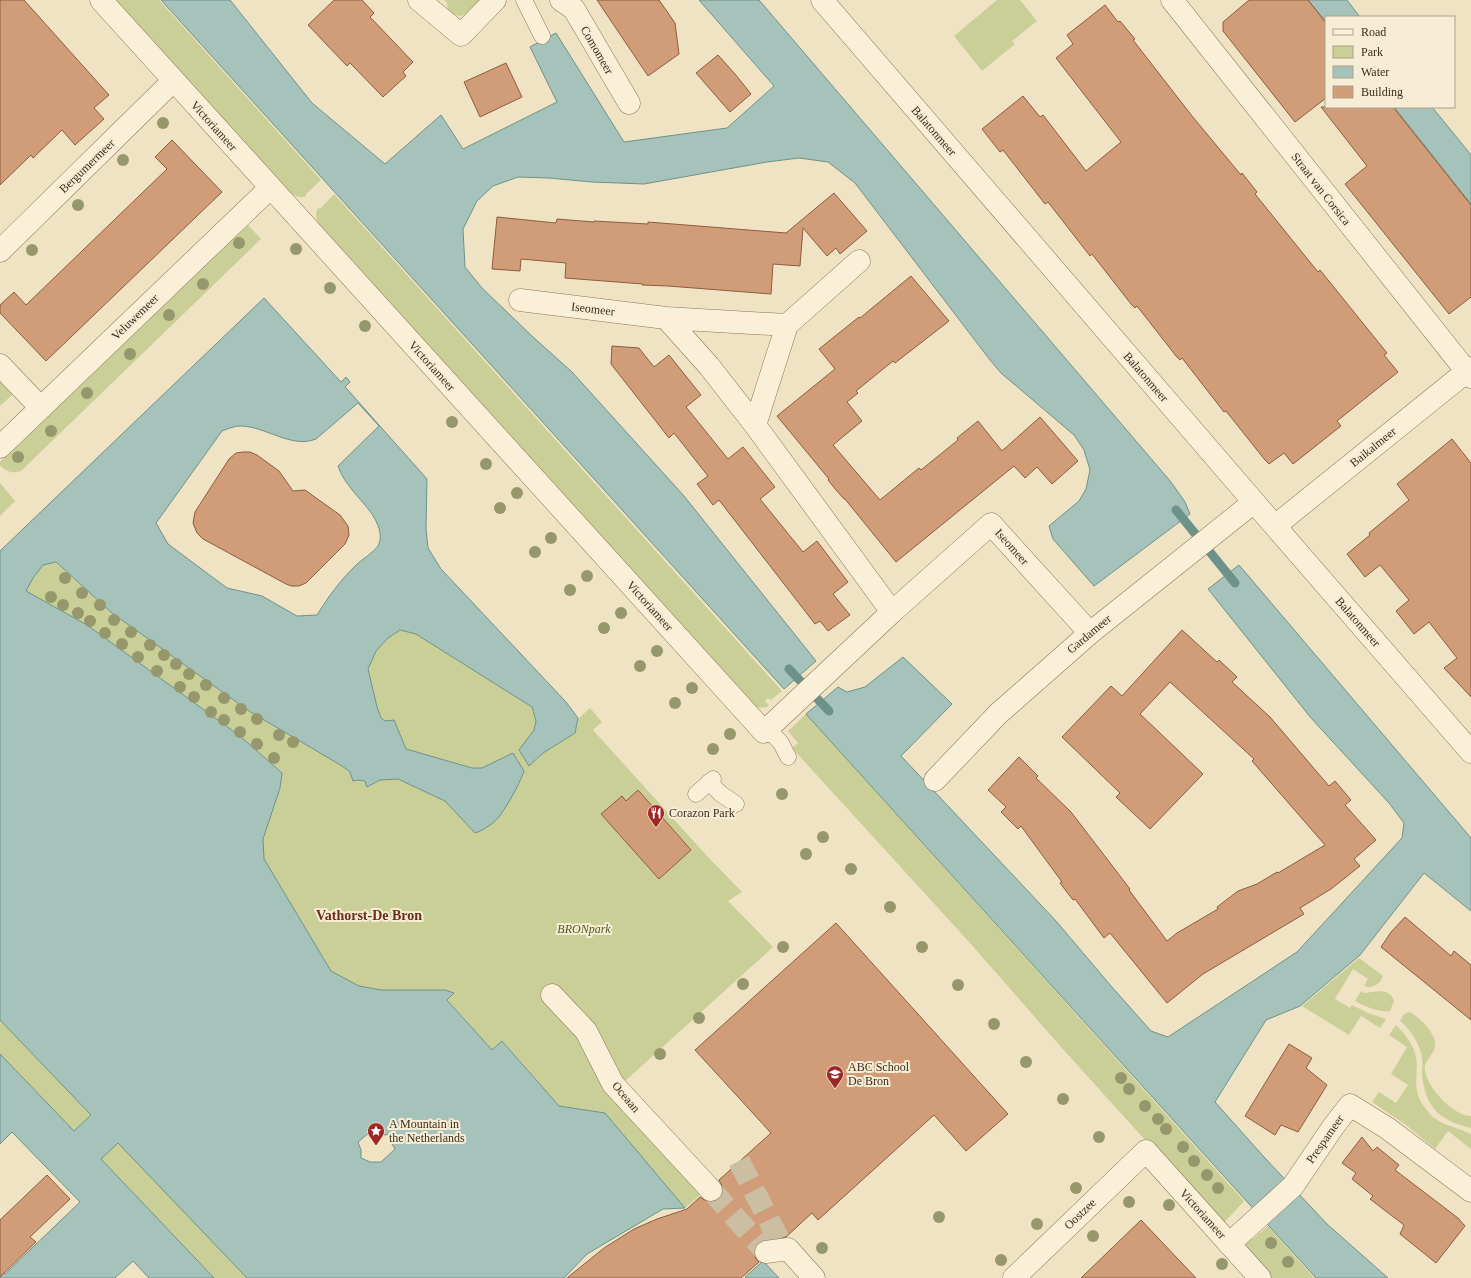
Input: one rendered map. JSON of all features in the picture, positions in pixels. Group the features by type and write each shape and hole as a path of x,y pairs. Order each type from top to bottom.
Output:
{"street":[{"name":"Victoriameer","path":"101,0 270,188 771,726"},
{"path":"419,0 461,35 496,0"},
{"name":"Comomeer","path":"561,0 574,9 629,103"},
{"name":"Balatonmeer","path":"822,0 1471,752"},
{"name":"Straat van Corsica","path":"1172,0 1469,372"},
{"name":"Bergumermeer","path":"0,250 173,81"},
{"name":"Veluwemeer","path":"0,447 270,188"},
{"path":"754,425 787,325 859,261"},
{"name":"Iseomeer","path":"520,300 666,318 787,325"},
{"path":"666,318 709,366 892,612"},
{"path":"0,365 41,408"},
{"name":"Baikalmeer","path":"1275,526 1469,372"},
{"name":"Gardameer","path":"935,780 998,714 1090,633 1254,502"},
{"name":"Iseomeer","path":"771,726 892,612 991,524 1090,633"},
{"name":"Oceaan","path":"552,995 586,1031 613,1084 711,1190"},
{"name":"Prespameer","path":"1229,1244 1293,1186 1333,1127 1350,1105 1387,1128 1471,1191"},
{"name":"Victoriameer","path":"1146,1150 1229,1244 1255,1276"},
{"name":"Oostzee","path":"1014,1278 1146,1150"},
{"path":"777,1248 788,1249 814,1278"}],"lane":[{"path":"524,0 542,36"},
{"path":"771,726 788,758"},
{"path":"696,794 711,781 720,794 736,804"}],"green space":[{"path":"114,0 159,0 321,180 306,194 306,196 298,197 290,192"},
{"path":"444,0 486,0 461,16 448,14 447,3"},
{"path":"997,0 1020,0 1037,21 1012,41 1015,44 982,71 954,36"},
{"path":"334,194 782,691 771,700 767,698 765,702 769,705 767,707 758,708 750,702 323,230 319,225 316,214 318,208 320,209"},
{"path":"248,225 261,239 21,471 10,472 0,465 0,462"},
{"path":"0,376 8,384 12,395 0,406"},
{"path":"0,483 15,501 0,516"},
{"name":"BRONpark","path":"55,562 112,613 249,711 342,766 358,780 365,781 368,787 380,780 398,779 445,801 475,833 513,753 482,768 472,768 406,749 394,720 385,721 381,718 377,707 368,669 376,651 388,638 400,630 416,634 532,707 536,721 534,730 519,750 529,766 543,753 575,733 579,718 590,708 602,722 593,730 707,856 742,892 728,901 773,947 613,1092 704,1192 685,1208 605,1113 559,1106 503,1041 492,1050 448,1000 454,993 445,990 381,990 359,986 331,971 264,859 263,839 280,788 282,773 240,736 87,625 26,591 33,578 43,565"},
{"path":"806,714 1244,1201 1222,1225 1061,1047 970,943 792,748 798,743 788,731"},
{"path":"1359,958 1383,976 1382,979 1373,986 1364,986 1368,979 1353,969 1335,999 1350,1008 1352,1005 1368,1013 1386,1019 1380,1028 1361,1016 1349,1035 1302,1006"},
{"path":"1361,991 1364,993 1382,991 1389,994 1394,1001 1390,1011 1376,1010 1355,1001"},
{"path":"1409,1012 1418,1017 1427,1026 1434,1037 1435,1047 1425,1064 1427,1078 1442,1100 1464,1115 1471,1116 1471,1128 1448,1120 1439,1114 1431,1104 1425,1092 1421,1052 1411,1033 1400,1021 1404,1014"},
{"path":"0,1020 91,1115 74,1131 0,1054"},
{"path":"1396,1025 1406,1036 1414,1050 1417,1065 1416,1086 1421,1101 1434,1118 1471,1134 1471,1149 1448,1131 1435,1149 1406,1125 1372,1102 1379,1092 1396,1103 1408,1085 1391,1074 1407,1047 1389,1035"},
{"path":"118,1142 247,1278 214,1278 101,1159"},
{"path":"1268,1226 1314,1278 1270,1278 1245,1247 1247,1242 1252,1238 1253,1239"}],"water":[{"path":"161,0 230,0 312,103 385,164 441,115 463,149 557,102 530,47 556,33 624,142 727,128 774,86 699,0 759,0 1171,482 1185,502 1190,514 1094,586 1053,539 1049,526 1079,501 1086,489 1090,470 1084,450 1074,435 1001,373 855,183 828,162 799,158 767,162 644,184 518,177 493,186 477,201 463,229 465,267 482,288 572,372 684,496 816,661 784,689"},
{"path":"1308,0 1347,0 1359,16 1325,16 1325,21"},
{"path":"1395,108 1433,108 1471,155 1471,204"},
{"path":"264,298 341,382 346,377 350,382 345,387 427,479 426,529 428,548 441,569 566,702 578,718 575,733 543,753 529,766 519,750 534,730 536,721 532,707 416,634 400,630 388,638 376,651 368,669 381,718 385,721 394,720 406,749 472,768 482,768 513,753 524,771 502,813 494,822 475,833 445,801 398,779 380,780 367,787 365,781 353,781 350,772 342,766 249,711 112,613 56,562 43,565 33,578 26,591 87,625 240,736 282,773 280,788 263,839 264,859 331,971 359,986 381,990 445,990 454,993 447,1000 492,1050 502,1041 559,1106 605,1113 685,1208 663,1209 587,1254 564,1278 247,1278 118,1143 101,1159 214,1278 149,1278 133,1261 115,1278 0,1278 0,1270 5,1274 80,1202 12,1132 0,1144 0,1054 74,1131 91,1115 0,1020 0,551","holes":["358,403 379,426 338,466 345,480 374,517 380,533 380,542 371,553 344,577 317,615 297,616 262,596 227,588 168,544 156,523 222,431 238,426 250,427 288,439 307,441 316,439","376,1127 384,1135 392,1134 391,1142 395,1149 381,1162 370,1162 361,1158 361,1150 358,1142"]},
{"path":"1239,565 1471,838 1471,911 1424,873 1360,955 1300,1006 1266,1020 1215,1102 1327,1224 1388,1278 1316,1278 806,714 838,687 847,692 865,687 903,657 952,704 901,756 1056,921 1151,1031 1168,1037 1297,952 1402,838 1404,823 1389,803 1311,718 1208,589"},
{"path":"763,1261 779,1278 745,1277"}],"building":[{"path":"0,0 24,0 109,95 94,108 104,119 75,145 62,130 33,158 31,155 0,185"},
{"path":"334,0 362,0 374,13 370,17 413,62 403,72 406,76 383,97 350,63 347,66 308,25"},
{"path":"597,0 659,0 675,23 679,54 648,76"},
{"path":"1249,0 1308,0 1325,22 1325,99 1295,122 1223,31 1223,22"},
{"path":"1105,5 1118,22 1120,21 1135,39 1133,40 1192,116 1241,175 1242,173 1257,192 1255,194 1318,272 1320,270 1387,353 1384,355 1398,372 1337,421 1341,426 1293,464 1284,453 1269,464 1265,460 1226,411 1224,412 1182,358 1180,360 1176,356 1137,306 1135,308 1131,304 1092,254 1090,256 1048,202 1045,204 1003,150 1000,152 982,129 1023,96 1040,117 1043,115 1086,171 1121,142 1056,58 1073,44 1067,35"},
{"path":"718,55 751,94 730,112 696,73"},
{"path":"506,63 522,97 480,117 464,82"},
{"path":"1321,107 1394,108 1471,205 1471,297 1449,314 1345,184 1367,166"},
{"path":"172,140 222,192 46,361 0,313 0,305 14,292 26,305 167,169 155,157"},
{"path":"834,193 867,231 840,254 836,248 827,256 803,228 800,266 773,264 771,294 565,278 566,263 521,259 520,271 492,269 497,217 556,223 557,219 648,224 648,222 786,233"},
{"path":"911,276 949,321 895,363 893,361 856,391 858,393 847,402 862,421 833,445 880,500 919,468 921,470 958,440 957,438 978,421 1002,451 1040,417 1078,461 1052,484 1037,467 1025,478 1014,466 896,562 777,416 835,369 819,349 859,317 860,318"},
{"path":"612,346 639,348 654,367 669,355 701,395 686,407 728,459 743,447 775,487 760,499 803,552 817,541 848,582 833,594 850,615 828,631 820,621 815,624 719,500 713,505 697,484 708,476 674,433 669,438 611,364"},
{"path":"1452,439 1471,463 1471,697 1444,668 1457,658 1429,622 1414,634 1396,611 1409,600 1380,565 1365,577 1347,554 1370,535 1369,533 1409,500 1397,484"},
{"path":"250,452 257,455 279,471 293,491 305,490 340,515 348,526 349,535 345,544 306,583 299,586 291,586 286,584 203,539 197,533 193,523 195,512 229,459 236,453"},
{"path":"1182,630 1217,662 1219,660 1237,677 1232,682 1270,717 1329,786 1335,781 1351,800 1345,805 1376,840 1354,859 1360,866 1331,889 1300,908 1304,914 1203,974 1167,1003 1110,933 1104,938 1075,899 1073,900 1060,883 1062,882 1021,826 1018,829 1001,812 1006,807 988,790 1019,757 1038,776 1036,778 1071,812 1130,889 1129,890 1167,941 1177,933 1218,909 1217,907 1238,891 1257,884 1277,872 1278,873 1325,845 1252,761 1254,759 1170,682 1140,714 1203,774 1150,829 1116,797 1120,793 1062,737 1111,686 1122,696"},
{"path":"638,790 691,850 659,879 601,814 622,796 626,801"},
{"path":"1405,917 1451,956 1454,951 1471,965 1471,1020 1381,947 1391,932"},
{"name":"ABC School De Bron","path":"836,923 1008,1114 966,1151 934,1115 818,1220 812,1213 786,1237 758,1242 754,1253 759,1262 741,1278 567,1278 604,1248 634,1229 657,1219 687,1209 700,1197 708,1202 714,1202 719,1199 723,1194 723,1188 719,1180 771,1133 695,1050"},
{"path":"1289,1044 1312,1058 1306,1068 1327,1085 1298,1132 1281,1125 1275,1135 1245,1116"},
{"path":"1362,1137 1373,1151 1377,1147 1399,1165 1395,1170 1458,1218 1465,1226 1436,1263 1400,1234 1404,1225 1370,1199 1373,1196 1352,1179 1356,1173 1342,1163"},
{"path":"47,1175 70,1199 30,1237 36,1242 0,1277 0,1220"},
{"path":"1141,1220 1196,1278 1081,1278"}],"waterway":[{"path":"1176,510 1235,583"},
{"path":"789,669 829,711"}],"tunnel":[{"path":"739,1161 780,1242"},
{"path":"711,1190 766,1252"}],"place":[{"name":"Corazon Park","path":"656,828"},
{"name":"ABC School De Bron","path":"835,1089"},
{"name":"A Mountain in the Netherlands","path":"376,1146"}],"district":[{"name":"Vathorst-De Bron","path":"369,915"}]}
